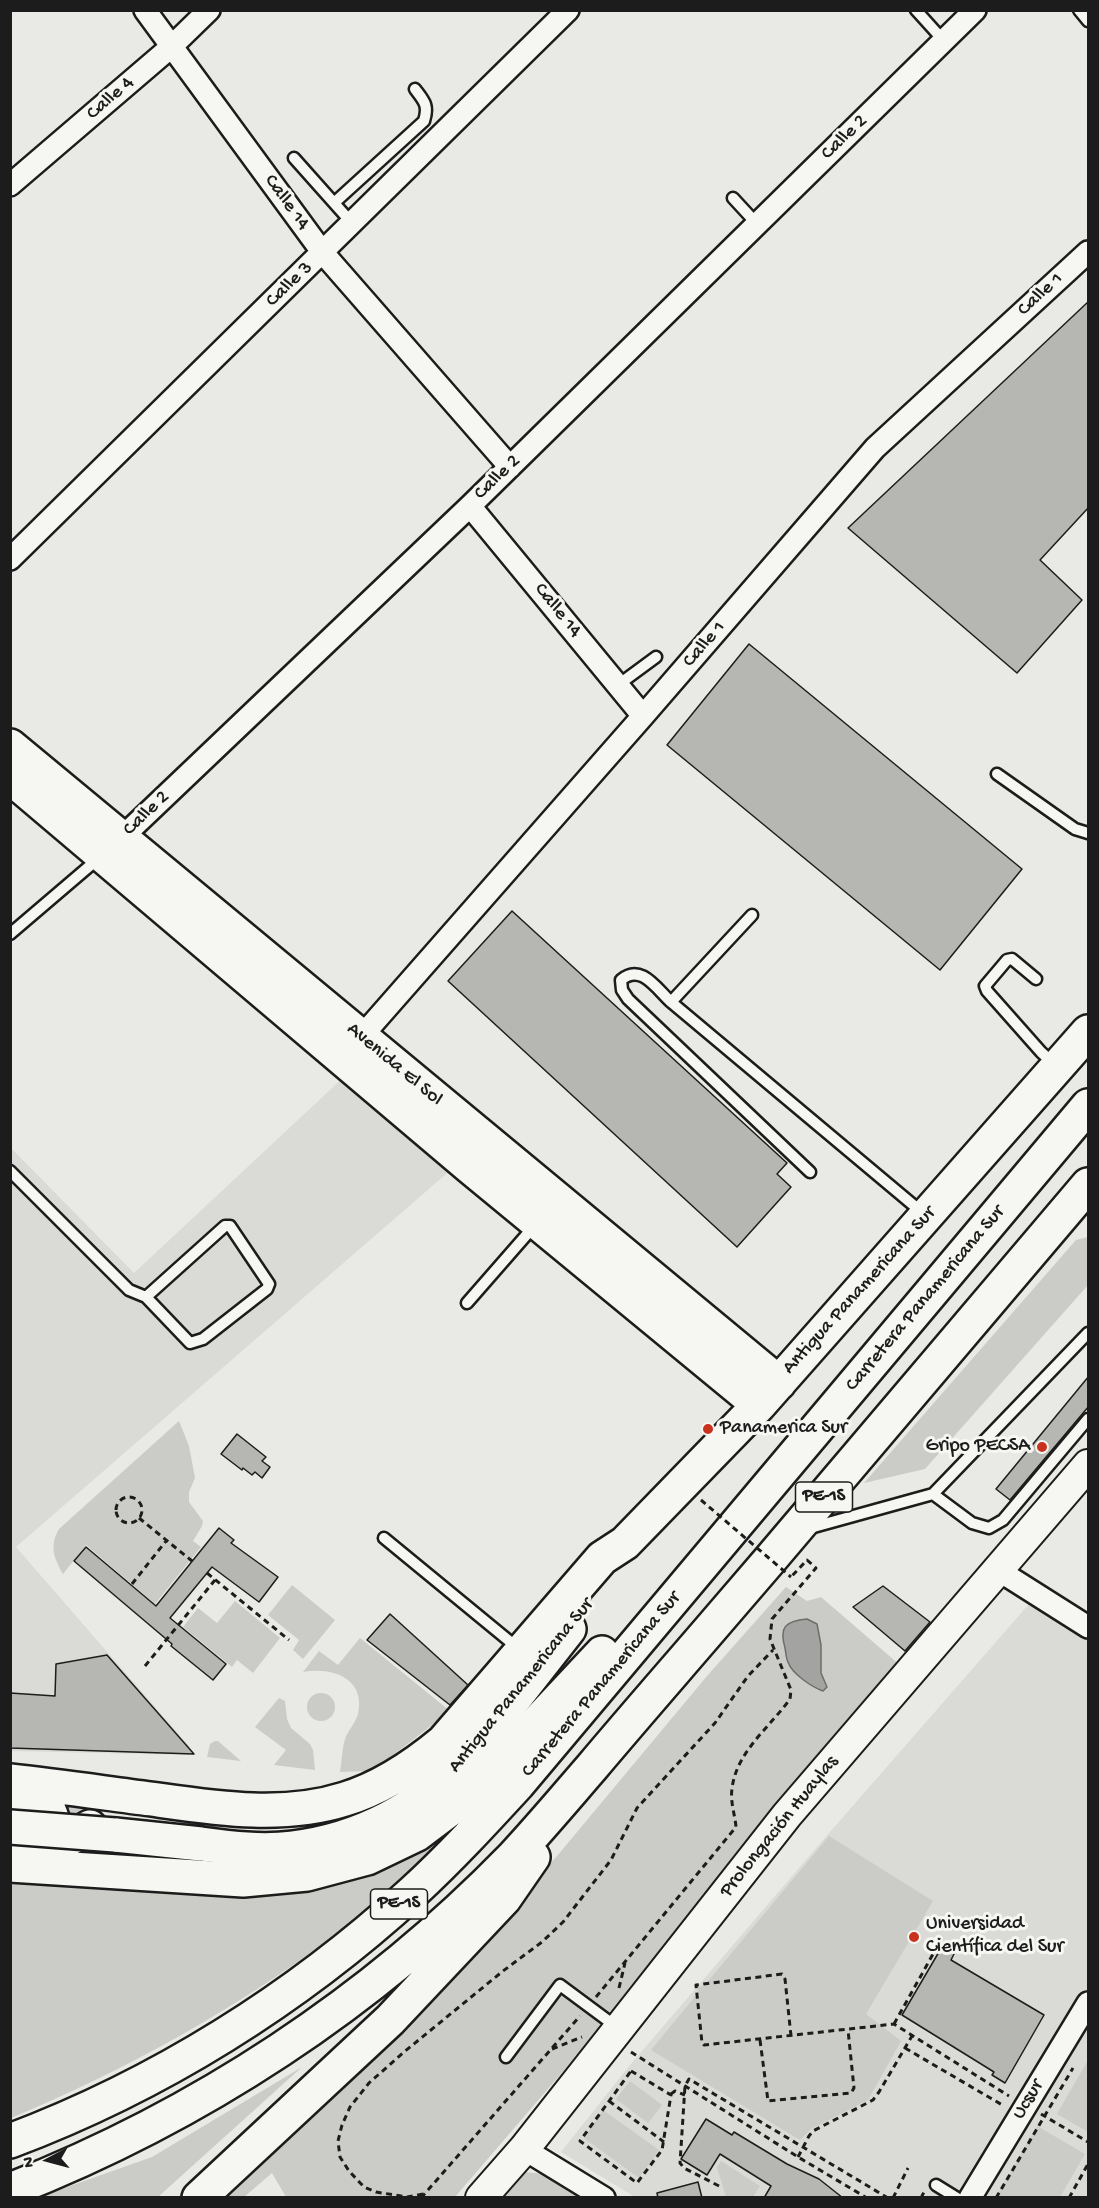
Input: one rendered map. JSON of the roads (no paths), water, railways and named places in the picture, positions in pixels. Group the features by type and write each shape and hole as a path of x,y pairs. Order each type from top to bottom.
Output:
{"main road":[{"name":"Avenida El Sol","path":"10,746 111,847 769,1394"},
{"name":"Avenida El Sol","path":"10,777 111,847"},
{"name":"Antigua Panamericana Sur","path":"10,1781 221,1809 271,1811 345,1800 371,1790 419,1762 443,1742 602,1558 625,1543 769,1394 1089,1032"},
{"name":"Avenida El Sol","path":"351,1048 537,1223 769,1394"},
{"name":"Carretera Panamericana Sur","path":"10,2141 86,2110 190,2055 276,2001 370,1930 415,1891 504,1800 1089,1106"},
{"name":"PE-1S","path":"10,2190 86,2158 172,2115 251,2070 316,2026 386,1972 441,1925 514,1856 795,1532 1089,1185"},
{"path":"1040,1243 1089,1211"},
{"name":"Antigua Panamericana Sur","path":"10,1827 115,1835 229,1848 290,1849 348,1837 397,1815 438,1786 467,1759 616,1570 625,1543"},
{"path":"19,1857 243,1880 307,1874 349,1864 386,1850 436,1821 470,1794 620,1634 705,1563"},
{"path":"10,1798 41,1803 48,1809 53,1823 48,1839 19,1857"},
{"path":"19,1857 58,1845 115,1813 152,1799"},
{"path":"199,2198 390,2020 490,1915 528,1866 557,1806"}],"street":[{"name":"Calle 14","path":"145,10 323,253 510,467"},
{"name":"Calle 4","path":"10,185 171,47 209,10"},
{"name":"Calle 3","path":"10,559 568,10"},
{"name":"Calle 2","path":"111,847 470,506 975,10"},
{"name":"Calle 1","path":"351,1048 875,448 1089,252"},
{"name":"Calle 14","path":"470,506 643,716"},
{"name":"Prolongación Huaylas","path":"481,2198 524,2149 787,1815 1089,1465"},
{"path":"998,1570 1089,1627"},
{"name":"Ucsur","path":"970,2198 1017,2107 1089,2003"},
{"path":"524,2149 604,2198"}],"lane":[{"path":"916,10 944,41"},
{"path":"1079,10 1089,21"},
{"path":"334,203 424,120 428,110 415,89"},
{"path":"294,158 351,222"},
{"path":"733,198 757,225"},
{"path":"618,685 656,657"},
{"path":"997,774 1075,829 1089,833"},
{"name":"Calle 2","path":"10,934 111,847"},
{"path":"671,1002 752,915"},
{"path":"1036,979 1012,960 1007,960 985,986 1021,1030 1058,1068"},
{"path":"810,1172 628,999 622,990 621,981 628,974 636,973 643,976 927,1216"},
{"path":"11,1173 129,1290 146,1297 190,1343 203,1339 267,1289 269,1284 230,1226 225,1226 146,1297"},
{"path":"467,1303 537,1223"},
{"path":"795,1532 933,1494 1089,1334"},
{"path":"933,1494 972,1523 989,1528 1003,1520 1089,1419"},
{"path":"384,1538 522,1651"},
{"path":"506,2057 560,1985 588,2006 614,2033"},
{"path":"936,2185 957,2198"}],"place":[{"name":"Panamerica Sur","path":"708,1429"},
{"name":"Gripo PECSA","path":"1042,1447"},
{"name":"Universidad Científica del Sur","path":"914,1937"}]}
